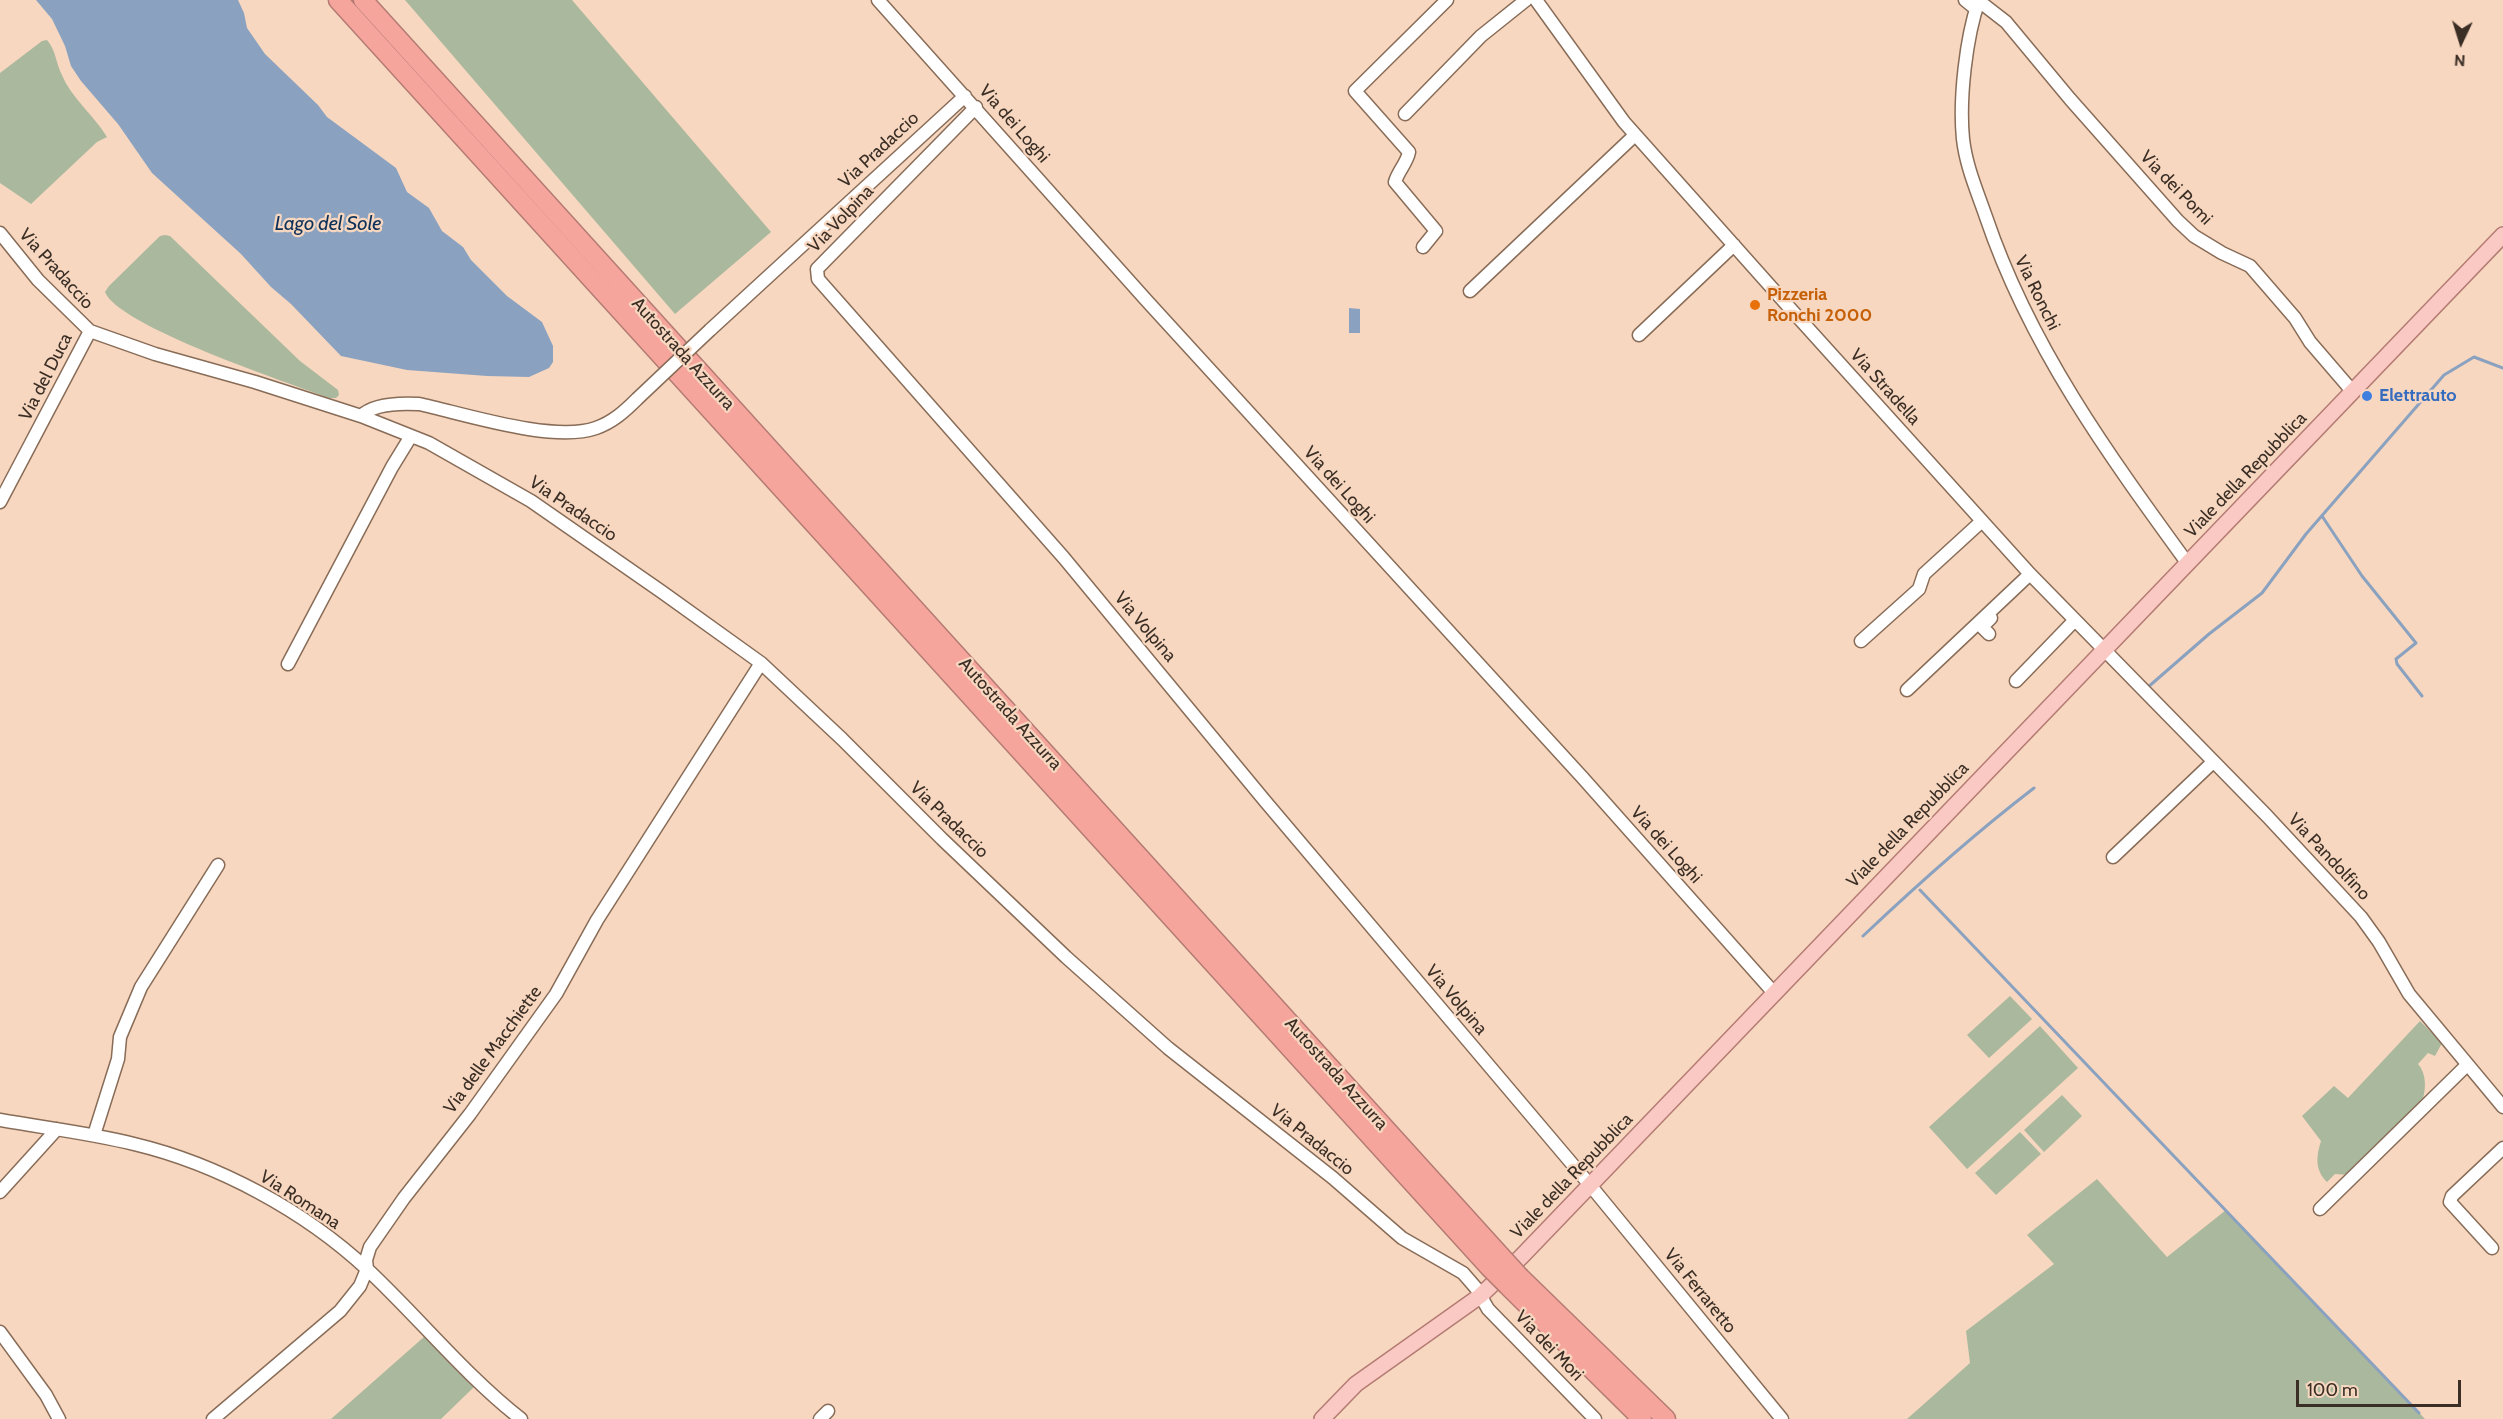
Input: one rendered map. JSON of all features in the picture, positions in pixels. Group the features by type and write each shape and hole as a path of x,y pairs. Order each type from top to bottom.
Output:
{"highway":[{"name":"Autostrada Azzurra","path":"338,0 1642,1419"},
{"name":"Autostrada Azzurra","path":"363,0 1495,1261"},
{"name":"Autostrada Azzurra","path":"1514,1281 1666,1419"}],"main road":[{"name":"Viale della Repubblica","path":"1322,1419 1356,1384 1480,1296 1521,1257 2503,236"}],"street":[{"name":"Via dei Loghi","path":"878,0 976,107 1132,285 1582,777 1774,993"},
{"path":"1423,247 1436,231 1395,182 1409,152 1355,91 1447,0"},
{"path":"1405,114 1481,36 1526,0"},
{"name":"Via Stradella","path":"1536,0 1635,135 2031,576 2103,651"},
{"name":"Via dei Pomi","path":"1965,0 1978,3 2006,22 2070,99 2194,236 2250,266 2353,392"},
{"name":"Via Ronchi","path":"1978,3 1967,48 1963,138 1968,165 2000,258 2021,307 2051,362 2115,464 2188,564"},
{"name":"Via Pradaccio","path":"361,416 367,410 404,403 419,404 528,428 572,432 596,428 621,415 965,96"},
{"name":"Via Volpina","path":"976,107 817,269 818,279 1064,558 1265,801 1590,1185"},
{"path":"1470,291 1635,135"},
{"name":"Via Pradaccio","path":"0,233 38,280 90,331 166,357 255,382 361,416 429,443 531,501 761,663 1066,957 1168,1048 1333,1178 1402,1238 1463,1273 1480,1296"},
{"path":"1639,335 1734,244"},
{"name":"Via del Duca","path":"0,502 90,331"},
{"path":"288,664 392,467 411,436"},
{"path":"1861,641 1918,589 1924,574 1982,520"},
{"path":"1989,634 1982,627 2031,576"},
{"path":"1907,690 2031,576"},
{"path":"2016,681 2075,620"},
{"name":"Via Pandolfino","path":"2103,651 2267,816 2361,917 2379,942 2409,993 2503,1107"},
{"name":"Via delle Macchiette","path":"213,1419 340,1311 360,1286 367,1269 366,1260 370,1248 404,1198 470,1114 549,1003 603,910 761,663"},
{"path":"2113,857 2213,762"},
{"path":"94,1135 117,1059 120,1037 141,987 218,865"},
{"path":"2320,1209 2467,1065"},
{"name":"Via Romana","path":"0,1120 94,1135 173,1155 258,1191 334,1243 367,1269 470,1376 521,1419"},
{"path":"0,1192 57,1130"},
{"path":"2492,1248 2450,1202 2452,1197 2503,1148"},
{"name":"Via Ferraretto","path":"1590,1185 1782,1419"},
{"name":"Via dei Mori","path":"1480,1296 1488,1309 1595,1419"},
{"path":"0,1332 46,1395 59,1419"}],"green space":[{"path":"405,0 572,0 771,232 675,314"},
{"path":"47,40 66,84 107,137 97,142 31,204 0,183 0,73 42,41"},
{"path":"160,236 170,236 300,361 338,390 339,395 336,398 329,398 244,367 171,337 117,306 105,292 109,286"},
{"path":"2010,996 2032,1019 1989,1058 1967,1035"},
{"path":"2420,1021 2442,1043 2435,1056 2428,1053 2418,1064 2425,1082 2422,1102 2350,1175 2335,1174 2327,1182 2320,1173 2318,1163 2321,1141 2302,1116 2334,1086 2348,1098"},
{"path":"2040,1026 2078,1068 1967,1169 1929,1127"},
{"path":"2062,1095 2082,1116 2044,1152 2024,1130"},
{"path":"2020,1132 2041,1154 1996,1195 1975,1173"},
{"path":"2097,1179 2167,1257 2226,1210 2425,1419 1907,1419 1970,1363 1966,1331 2054,1264 2027,1235"},
{"path":"425,1336 475,1386 441,1419 331,1419"}],"water":[{"name":"Lago del Sole","path":"36,0 238,0 247,28 265,54 318,105 327,117 396,168 407,192 429,208 442,231 463,247 471,260 507,296 542,322 553,346 553,362 549,368 529,377 487,376 407,370 341,356 241,254 152,173 118,124 81,81 71,66 65,46 52,19"},
{"path":"1349,308 1360,309 1360,333 1349,333"}],"waterway":[{"path":"2147,688 2209,634 2262,593 2306,534 2444,375 2474,357 2503,368"},
{"path":"2322,516 2362,576 2416,643 2396,659 2397,664 2422,696"},
{"path":"1863,936 1904,897 2034,788"},
{"path":"1920,890 2419,1413"}],"place":[{"name":"Pizzeria Ronchi 2000","path":"1755,305"},
{"name":"Elettrauto","path":"2367,396"}]}
